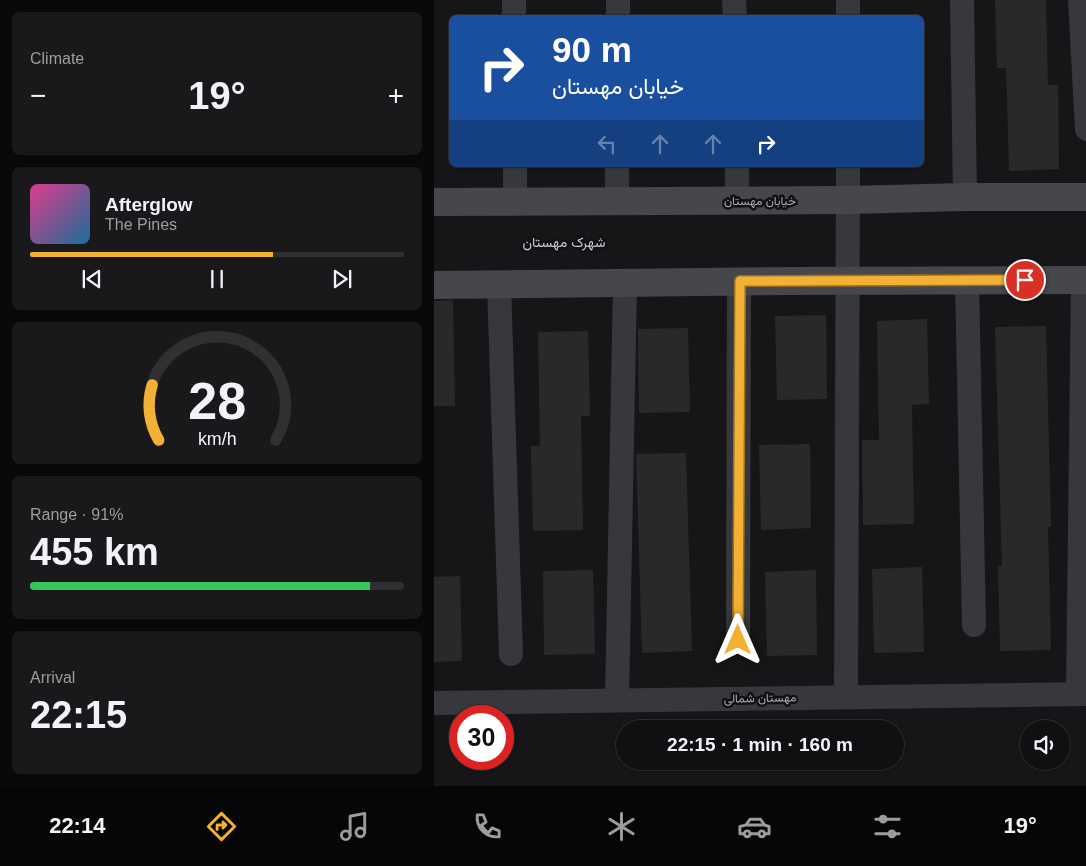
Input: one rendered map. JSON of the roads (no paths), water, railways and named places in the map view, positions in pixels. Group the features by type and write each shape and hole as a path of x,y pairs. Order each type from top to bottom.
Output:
{"street":[{"path":"514,0 514,15"},
{"path":"618,0 618,15"},
{"path":"734,0 734,15"},
{"path":"848,0 848,15"},
{"path":"962,0 965,197"},
{"path":"1080,0 1086,129"},
{"path":"515,167 515,202"},
{"path":"617,167 617,201"},
{"path":"737,167 737,201"},
{"path":"846,697 848,167"},
{"name":"خیابان مهستان","path":"434,202 1086,197"},
{"path":"434,285 847,280 1084,280 1082,694"},
{"path":"967,280 974,625"},
{"path":"738,640 740,281"},
{"path":"617,700 625,283"},
{"path":"498,284 511,654"},
{"name":"مهستان شمالی","path":"434,702 1082,694"}],"district":[{"name":"شهرک مهستان","path":"564,242"}]}
